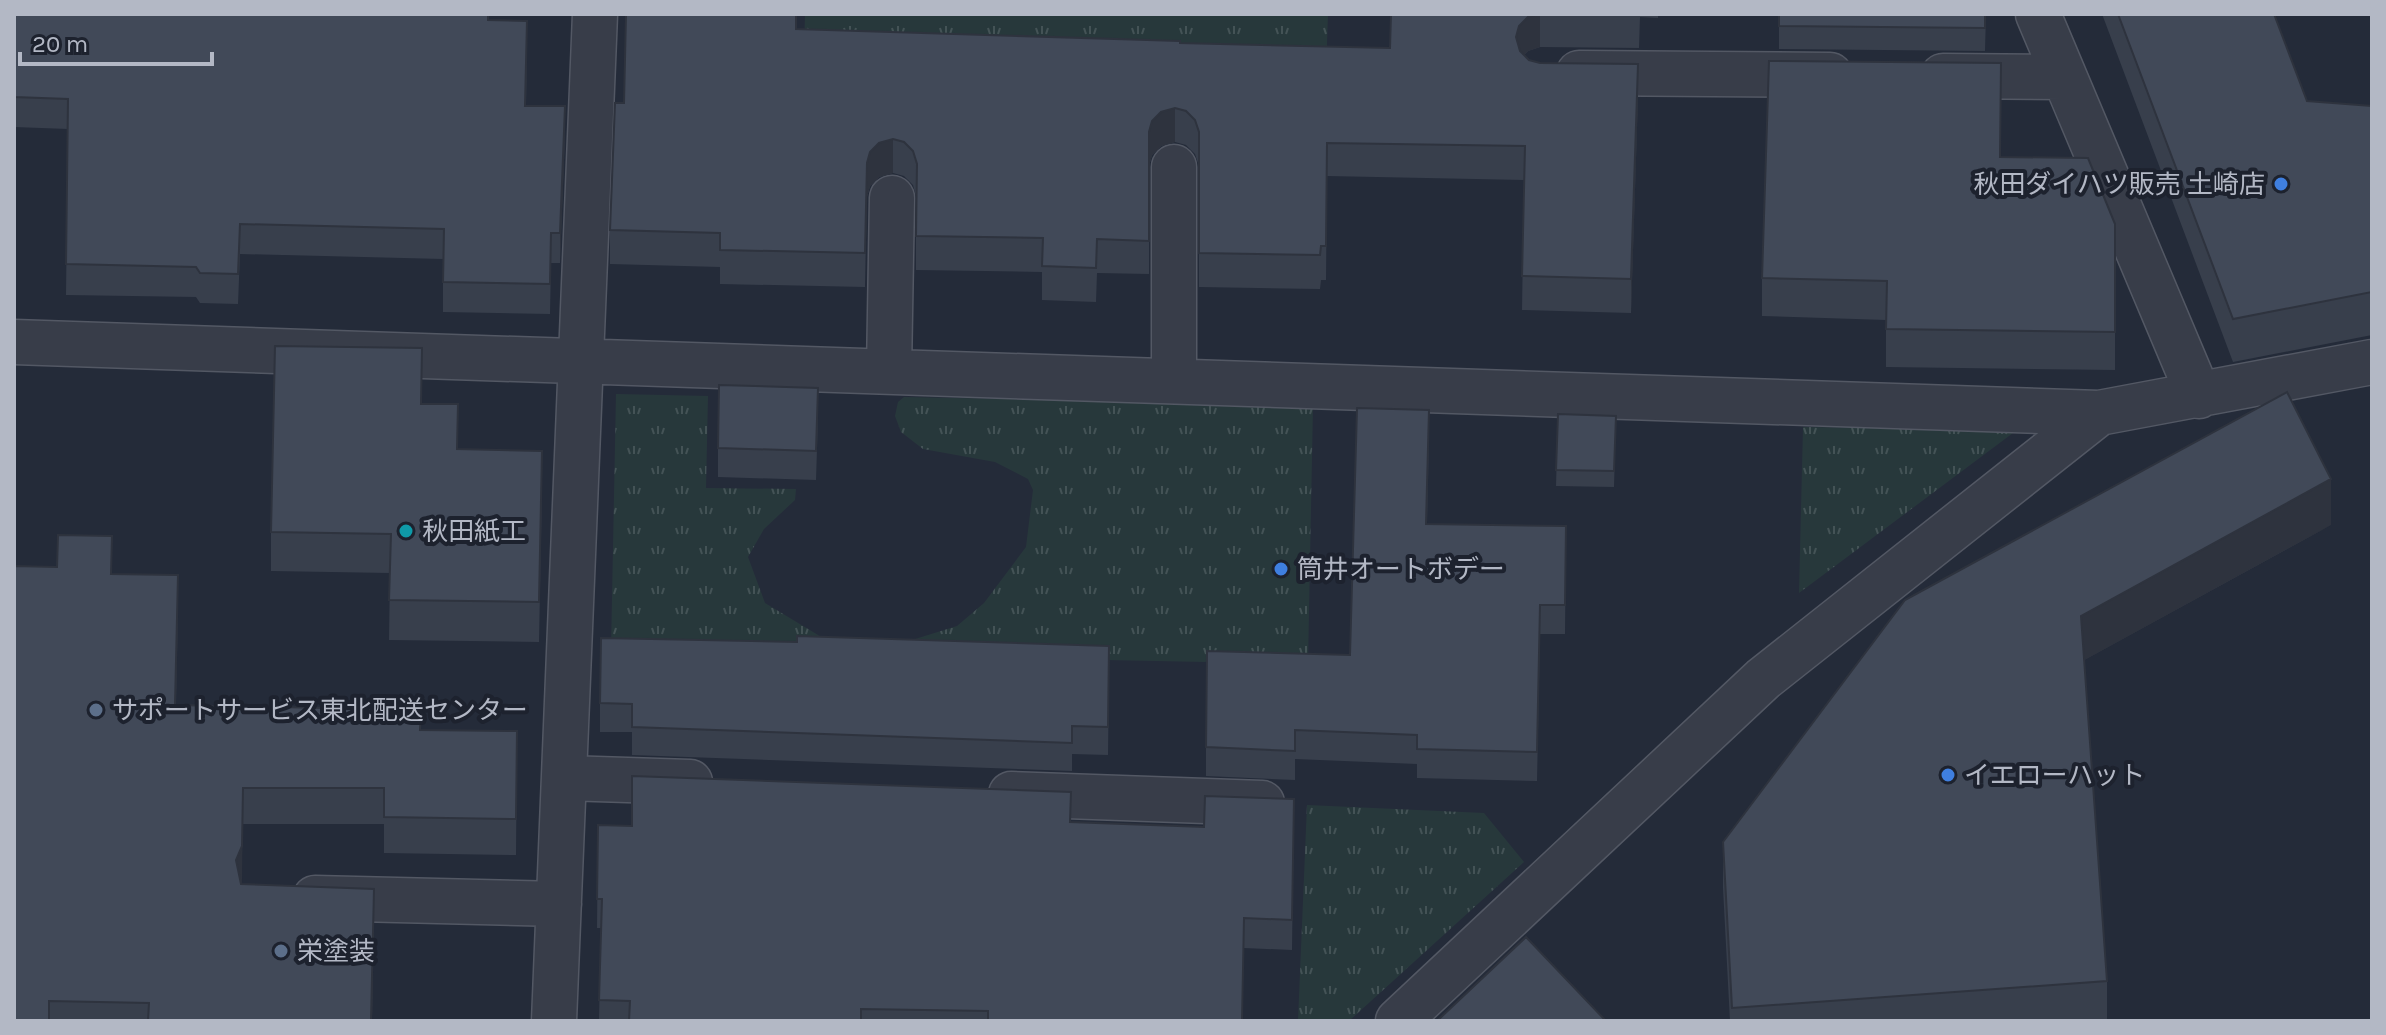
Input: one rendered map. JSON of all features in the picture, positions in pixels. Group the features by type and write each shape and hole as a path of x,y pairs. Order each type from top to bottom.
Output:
{"street":[{"path":"554,1021 595,14"},
{"path":"2038,14 2199,396"},
{"path":"1541,72 2064,77"},
{"path":"1174,167 1174,381"},
{"path":"889,371 892,198"},
{"path":"14,342 2099,413 2372,362"},
{"path":"1398,1021 1763,679 2099,413"},
{"path":"565,778 723,783"},
{"path":"975,793 1291,804"},
{"path":"276,898 559,904"}],"green space":[{"path":"805,14 1328,14 1326,71 804,55"},
{"path":"616,394 708,396 706,488 796,489 795,500 764,529 748,557 765,603 823,638 912,640 957,626 984,603 1026,547 1033,490 1028,479 995,462 923,449 901,432 895,416 898,402 904,397 1313,405 1308,664 611,650"},
{"path":"1803,427 2017,430 1799,593"},
{"path":"1307,805 1484,813 1524,862 1349,1021 1298,1021"}],"building":[{"path":"14,14 488,14 488,20 527,21 525,106 565,106 560,233 551,233 550,284 443,282 444,229 240,224 238,274 200,273 196,267 66,264 68,99 14,97"},
{"path":"626,14 796,14 796,29 1390,48 1391,14 1538,14 1528,17 1519,26 1516,37 1520,51 1529,60 1540,63 1638,64 1631,279 1522,276 1525,146 1327,143 1326,246 1321,246 1320,255 1199,253 1199,132 1195,120 1186,111 1175,108 1161,112 1152,121 1149,132 1149,241 1097,239 1096,268 1042,266 1043,238 916,236 917,164 913,151 904,142 893,139 879,143 870,152 867,163 865,253 720,250 720,233 610,230 615,103 624,103"},
{"path":"1779,14 1985,14 1985,28 1779,26"},
{"path":"2118,14 2274,14 2307,101 2372,106 2372,292 2233,319"},
{"path":"1769,61 2001,63 2000,157 2088,158 2115,224 2115,332 1886,329 1887,281 1762,278"},
{"name":"秋田紙工","path":"275,346 422,348 421,404 458,404 457,449 542,451 539,602 389,600 391,534 271,532"},
{"path":"719,385 818,388 816,451 718,448"},
{"name":"イエローハット","path":"2287,392 2331,479 2081,616 2107,981 1732,1008 1723,842 1905,600"},
{"path":"1357,408 1429,410 1426,524 1566,526 1565,605 1540,605 1537,752 1417,749 1417,735 1295,730 1295,751 1206,747 1207,651 1350,655"},
{"path":"1558,414 1616,416 1614,471 1556,470"},
{"path":"58,535 112,536 111,574 178,575 175,705 421,710 420,730 517,731 516,819 384,817 384,788 243,788 242,846 236,860 241,884 374,889 371,1021 148,1021 149,1003 49,1001 49,1021 14,1021 14,566 57,567"},
{"path":"797,636 1109,646 1108,727 1072,726 1072,743 632,727 632,704 600,703 601,638 797,642"},
{"path":"632,776 1071,792 1070,822 1204,827 1205,796 1294,799 1292,920 1244,918 1242,1021 988,1021 988,1011 861,1009 861,1021 629,1021 630,1001 599,1000 602,899 597,899 598,825 632,826"},
{"path":"1526,937 1605,1020 1613,1021 1437,1021"}],"place":[{"name":"秋田ダイハツ販売 土崎店","path":"2281,184"},
{"name":"秋田紙工","path":"406,531"},
{"name":"筒井オートボデー","path":"1281,569"},
{"name":"サポートサービス東北配送センター","path":"96,710"},
{"name":"イエローハット","path":"1948,775"},
{"name":"栄塗装","path":"281,951"}]}
